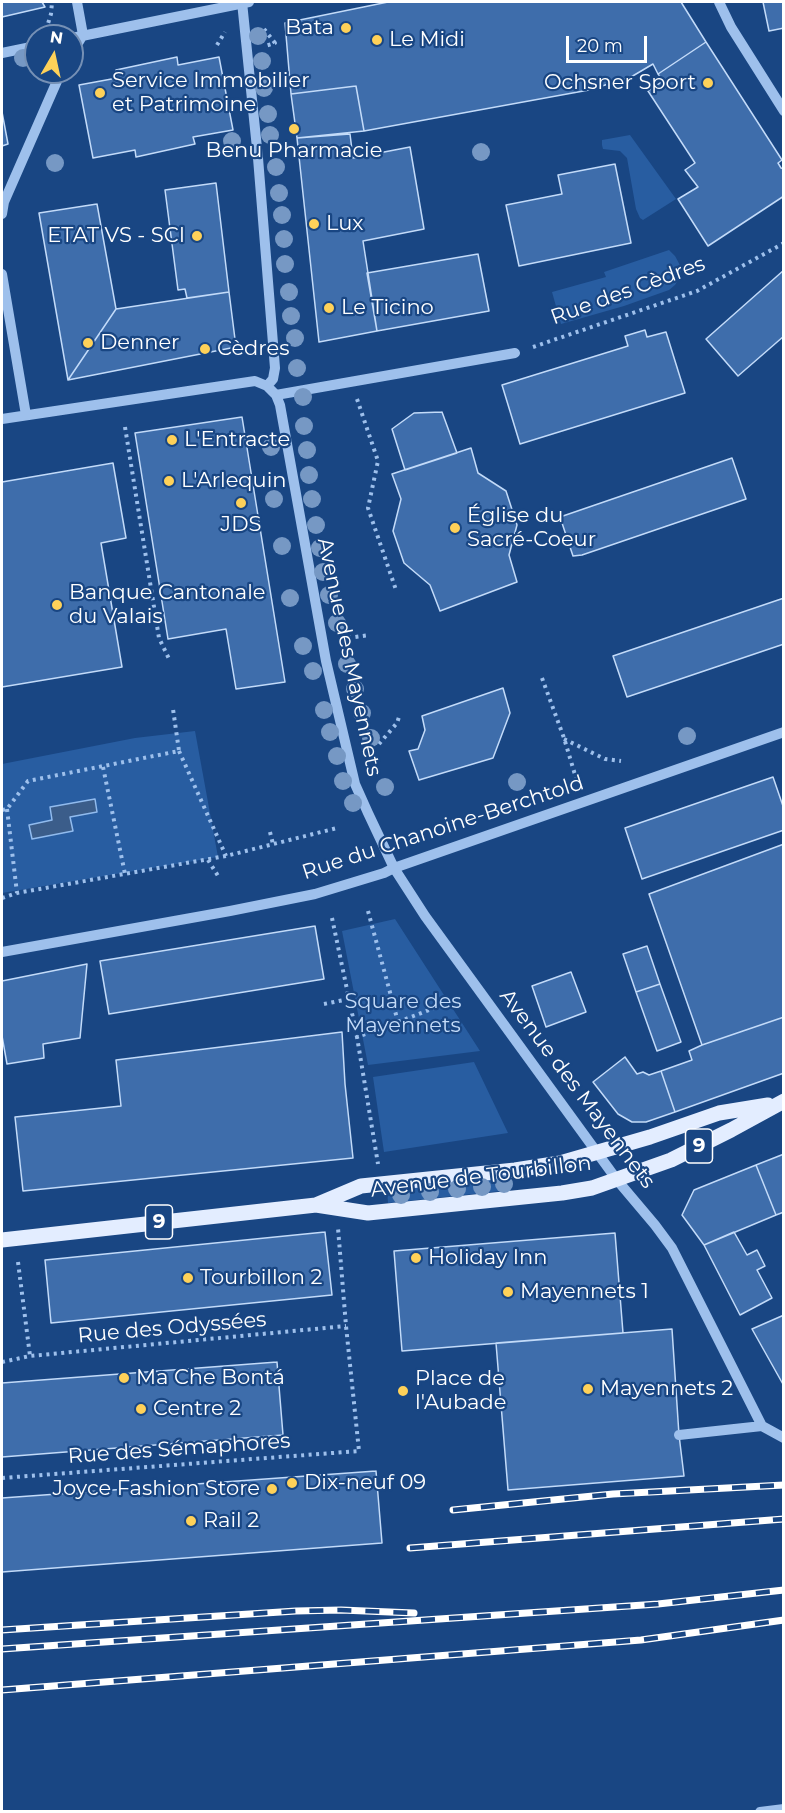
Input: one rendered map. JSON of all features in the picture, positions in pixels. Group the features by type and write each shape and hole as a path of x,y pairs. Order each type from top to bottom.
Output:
{"main road":[{"name":"Avenue de Tourbillon","path":"316,1205 362,1186 560,1163 598,1153 719,1113 780,1102"},
{"name":"Avenue de Tourbillon","path":"2,1240 316,1205 369,1213 592,1188 671,1160 780,1102"}],"street":[{"path":"76,2 76,24"},
{"path":"84,35 244,2 275,368 273,379 267,386"},
{"path":"719,2 731,27 783,111"},
{"path":"2,53 24,48"},
{"path":"2,214 9,192 56,84"},
{"path":"2,274 5,325 26,415"},
{"path":"2,419 255,381 267,386 276,395 515,353"},
{"name":"Avenue des Mayennets","path":"276,395 280,405 326,661 352,772 355,784 394,868 432,925 616,1180 672,1248 762,1426"},
{"name":"Rue du Chanoine-Berchtold","path":"2,952 315,894 384,873 783,732"},
{"path":"679,1435 762,1426 783,1438"},
{"path":"760,1812 783,1809"}],"path":[{"path":"47,24 52,2"},
{"name":"Rue des Cèdres","path":"515,353 696,291 783,243"},
{"path":"352,381 378,461 368,508 396,590"},
{"path":"125,427 159,638 170,661"},
{"path":"348,638 370,635"},
{"path":"542,678 576,778"},
{"path":"173,709 179,751 226,856"},
{"path":"378,744 397,723 400,714"},
{"path":"564,738 605,759 621,761"},
{"path":"17,893 4,809 28,781 179,751"},
{"path":"103,767 125,874"},
{"path":"2,898 17,893 226,856 338,828"},
{"path":"270,832 273,844"},
{"path":"207,859 220,879"},
{"path":"368,911 398,1022"},
{"path":"332,918 357,1037 379,1172"},
{"path":"357,1037 460,998"},
{"path":"324,1004 349,999"},
{"path":"338,1228 346,1326"},
{"path":"18,1262 30,1356"},
{"name":"Rue des Odyssées","path":"2,1362 30,1356 346,1326"},
{"name":"Rue des Sémaphores","path":"2,1478 358,1450 346,1326"}],"green space":[{"path":"630,135 676,199 643,220 636,209 627,158 620,151 603,149 602,145 602,140"},
{"path":"669,250 681,267 681,275 669,290 561,324 552,292 606,277 604,272"},
{"path":"195,731 218,857 2,893 2,764 135,738"},
{"name":"Square des Mayennets","path":"395,919 480,1051 368,1065 342,931"},
{"name":"Square des Mayennets","path":"474,1062 508,1133 384,1152 373,1077"},
{"path":"509,1177 510,1190 388,1203 387,1189"}],"shaded area":[{"path":"95,799 97,812 70,817 73,831 32,839 29,825 52,820 50,807"}],"building":[{"path":"2,2 42,2 45,7 2,17"},
{"path":"388,2 681,2 706,42 658,74 653,64 631,77 589,90 364,131 356,86 291,94 285,23"},
{"path":"763,2 784,2 784,28 769,31"},
{"path":"706,42 782,160 778,163 784,169 784,196 708,246 678,199 698,187 685,170 695,163 648,91 663,81 658,74"},
{"path":"177,57 178,65 219,57 233,130 193,137 195,144 136,157 135,150 93,158 79,85 117,78 116,70"},
{"path":"356,86 364,131 297,138 291,94"},
{"path":"2,112 8,144 2,146"},
{"path":"350,134 353,158 410,147 424,229 363,241 377,331 319,342 297,138"},
{"path":"615,164 631,243 519,266 506,205 562,194 558,175"},
{"name":"ETAT VS - SCI","path":"216,183 229,292 187,298 185,289 178,290 165,190"},
{"path":"97,204 116,309 68,380 39,213"},
{"path":"478,254 489,311 377,331 367,273"},
{"path":"784,270 784,336 738,376 706,339"},
{"path":"229,292 236,347 68,380 116,309"},
{"path":"645,330 647,337 666,332 685,393 520,444 502,385 628,346 625,336"},
{"path":"442,412 457,453 405,470 392,429 414,413"},
{"path":"242,417 285,682 236,689 226,629 168,639 135,433"},
{"name":"Église du Sacré-Coeur","path":"471,448 478,473 506,491 517,525 509,555 517,582 440,611 430,585 404,563 393,531 401,499 392,474"},
{"path":"732,458 746,499 582,555 573,556 560,517"},
{"name":"Banque Cantonale du Valais","path":"113,463 126,538 101,543 122,667 2,687 2,482"},
{"path":"784,598 784,644 627,697 613,656"},
{"path":"503,688 510,713 493,758 419,780 409,751 418,749 425,730 422,716"},
{"path":"773,777 784,809 784,830 642,879 625,828"},
{"path":"784,844 784,1017 702,1045 649,894"},
{"path":"315,926 324,979 109,1014 100,961"},
{"path":"647,946 660,984 636,992 623,954"},
{"path":"87,964 80,1038 43,1044 44,1058 7,1064 2,1036 2,981"},
{"path":"571,972 586,1012 546,1027 532,986"},
{"path":"660,984 681,1042 657,1051 636,992"},
{"path":"784,1017 784,1073 675,1112 661,1071 692,1060 689,1051 702,1045"},
{"path":"342,1032 353,1158 23,1191 15,1117 121,1106 116,1060"},
{"path":"625,1057 637,1074 643,1072 649,1075 661,1071 675,1112 646,1122 632,1122 618,1114 593,1082"},
{"path":"784,1154 784,1212 776,1215 756,1165"},
{"path":"756,1165 776,1215 704,1245 682,1215 694,1190"},
{"name":"Tourbillon 2","path":"325,1232 332,1295 51,1323 45,1260"},
{"path":"734,1232 747,1255 757,1250 765,1266 757,1270 772,1298 740,1315 704,1245"},
{"name":"Mayennets 1","path":"615,1233 623,1333 402,1351 394,1251"},
{"path":"784,1315 784,1386 752,1329"},
{"name":"Mayennets 2","path":"672,1329 684,1476 508,1490 496,1343"},
{"name":"Centre 2","path":"277,1362 283,1435 2,1457 2,1383"},
{"name":"Rail 2","path":"376,1471 382,1543 2,1572 2,1498"}],"railway":[{"path":"453,1510 613,1494 784,1485"},
{"path":"410,1548 784,1519"},
{"path":"2,1649 658,1604 784,1590"},
{"path":"2,1630 296,1611 414,1613"},
{"path":"2,1690 641,1640 784,1620"}],"place":[{"name":"Bata","path":"346,28"},
{"name":"Le Midi","path":"377,40"},
{"name":"Ochsner Sport","path":"708,83"},
{"name":"Service Immobilier et Patrimoine","path":"100,93"},
{"name":"Benu Pharmacie","path":"294,129"},
{"name":"Lux","path":"314,224"},
{"name":"ETAT VS - SCI","path":"197,236"},
{"name":"Le Ticino","path":"329,308"},
{"name":"Denner","path":"88,343"},
{"name":"Cèdres","path":"205,349"},
{"name":"L'Entracte","path":"172,440"},
{"name":"L'Arlequin","path":"169,481"},
{"name":"JDS","path":"241,503"},
{"name":"Église du Sacré-Coeur","path":"455,528"},
{"name":"Banque Cantonale du Valais","path":"57,605"},
{"name":"Holiday Inn","path":"416,1258"},
{"name":"Tourbillon 2","path":"188,1278"},
{"name":"Mayennets 1","path":"508,1292"},
{"name":"Ma Che Bontá","path":"124,1378"},
{"name":"Mayennets 2","path":"588,1389"},
{"name":"Place de l'Aubade","path":"403,1391"},
{"name":"Centre 2","path":"141,1409"},
{"name":"Dix-neuf 09","path":"292,1483"},
{"name":"Joyce Fashion Store","path":"272,1489"},
{"name":"Rail 2","path":"191,1521"}]}
